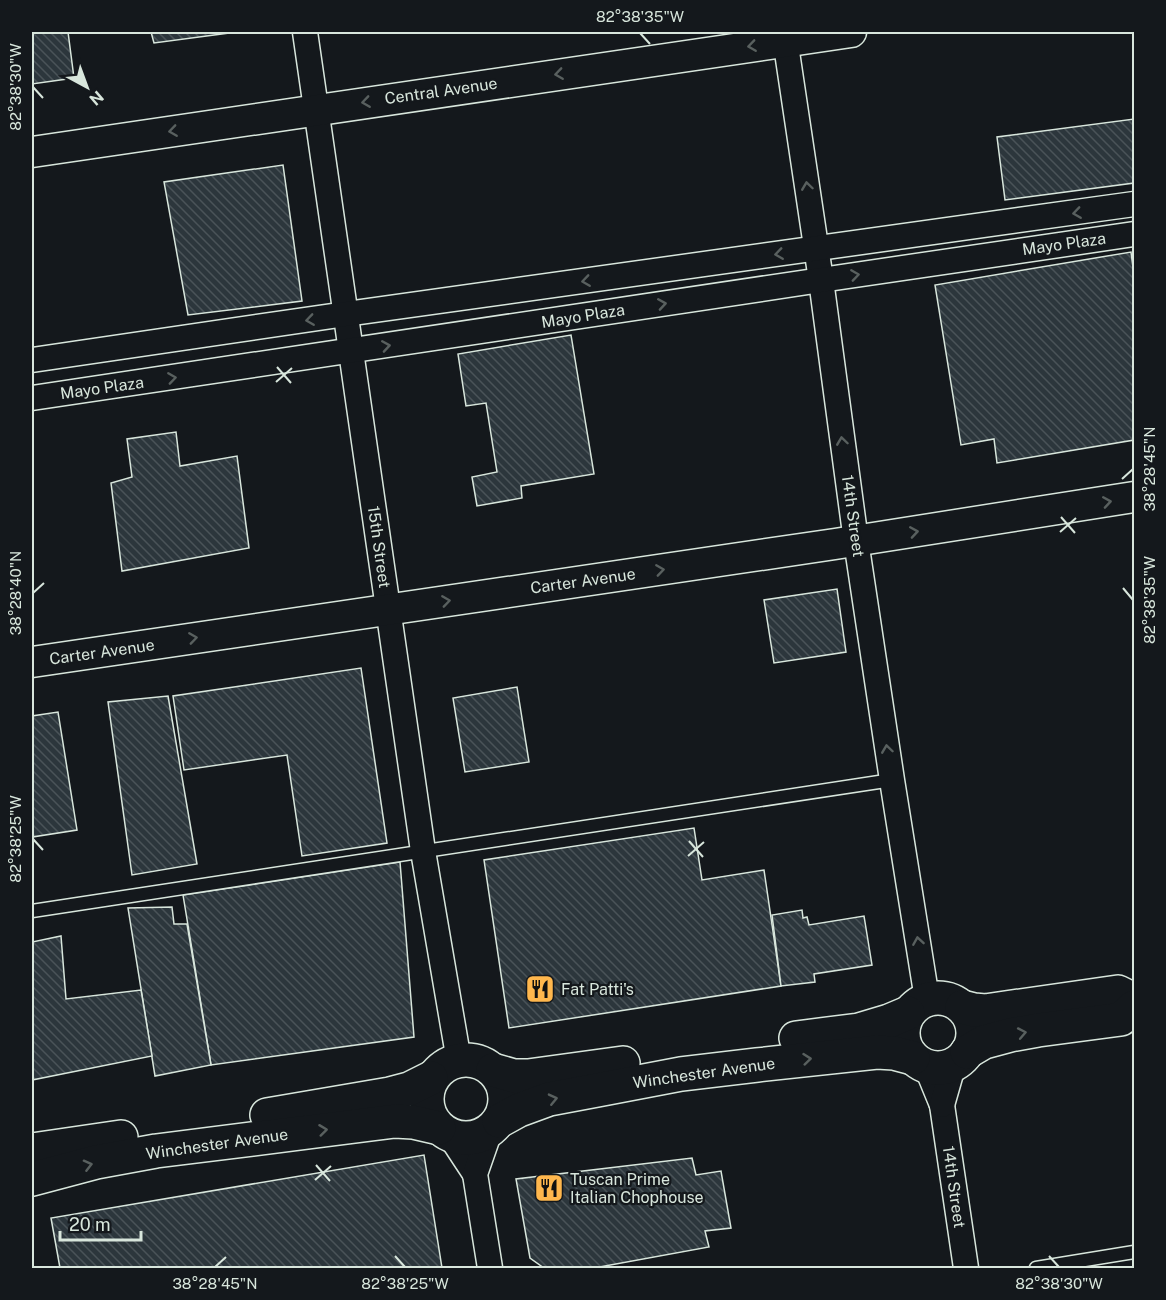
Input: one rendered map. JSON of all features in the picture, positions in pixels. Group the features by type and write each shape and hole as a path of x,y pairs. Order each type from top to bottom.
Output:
{"main road":[{"path":"962,1007 984,1011 1118,992 1134,1000"},
{"path":"940,1060 972,1041 973,1029 962,1007 952,1000 940,998 918,1006 903,1025 902,1037 906,1048 940,1060 984,1042 1010,1035 1121,1019 1134,1007"},
{"name":"Winchester Avenue","path":"493,1071 514,1076 528,1076 859,1030 889,1021 918,1006"},
{"name":"Winchester Avenue","path":"494,1126 519,1110 549,1099 681,1074 877,1052 940,1060"},
{"path":"468,1060 481,1063 493,1071 501,1081 505,1094 504,1108 494,1126 477,1137 464,1138 445,1132 430,1117 427,1090 432,1078 442,1068 454,1061 468,1060"},
{"name":"Winchester Avenue","path":"32,1150 390,1094 409,1089 432,1078"},
{"name":"Winchester Avenue","path":"32,1179 96,1162 156,1152 395,1121 413,1122 445,1132"}],"street":[{"name":"15th Street","path":"305,32 423,851 459,1061"},
{"name":"Central Avenue","path":"32,152 785,36 851,32"},
{"name":"14th Street","path":"785,36 892,780 918,1006"},
{"name":"Mayo Plaza","path":"32,360 1134,204"},
{"name":"Mayo Plaza","path":"32,398 1134,234"},
{"name":"Carter Avenue","path":"32,662 856,541 1134,497"},
{"name":"14th Street","path":"940,1060 942,1105 966,1269"},
{"path":"475,1174 494,1126"},
{"path":"445,1132 475,1174 489,1269"}],"lane":[{"path":"32,911 892,780"},
{"path":"1036,1269 1134,1252"}],"building":[{"path":"32,32 68,32 74,78 32,84"},
{"path":"151,32 237,32 154,43"},
{"path":"1134,119 1134,183 1005,200 997,137"},
{"path":"283,165 302,301 188,315 164,182"},
{"path":"1131,252 1134,275 1134,440 997,463 994,439 961,445 935,285"},
{"path":"571,335 594,474 521,486 522,498 477,506 472,477 497,472 486,403 466,406 458,354"},
{"path":"176,432 180,466 237,456 249,548 122,571 111,483 132,477 127,439"},
{"path":"837,589 846,652 774,663 764,600"},
{"path":"361,668 387,843 302,856 287,755 184,770 173,696"},
{"path":"517,687 529,762 465,772 453,698"},
{"path":"168,696 197,864 132,875 108,702"},
{"path":"58,712 77,830 32,837 32,716"},
{"path":"694,828 702,880 764,870 781,986 509,1028 484,860"},
{"path":"400,862 414,1037 211,1065 183,895"},
{"path":"172,907 174,924 187,924 211,1065 155,1076 128,908"},
{"path":"802,910 803,918 807,917 809,925 864,916 872,965 814,974 815,982 781,986 772,915"},
{"path":"61,936 66,999 141,990 152,1056 32,1080 32,942"},
{"path":"424,1155 442,1268 60,1268 51,1218"},
{"path":"692,1158 696,1175 721,1171 731,1228 705,1231 709,1247 594,1268 544,1268 530,1258 516,1179"}],"place":[{"name":"Fat Patti's","path":"540,989"},
{"name":"Tuscan Prime Italian Chophouse","path":"549,1188"}]}
